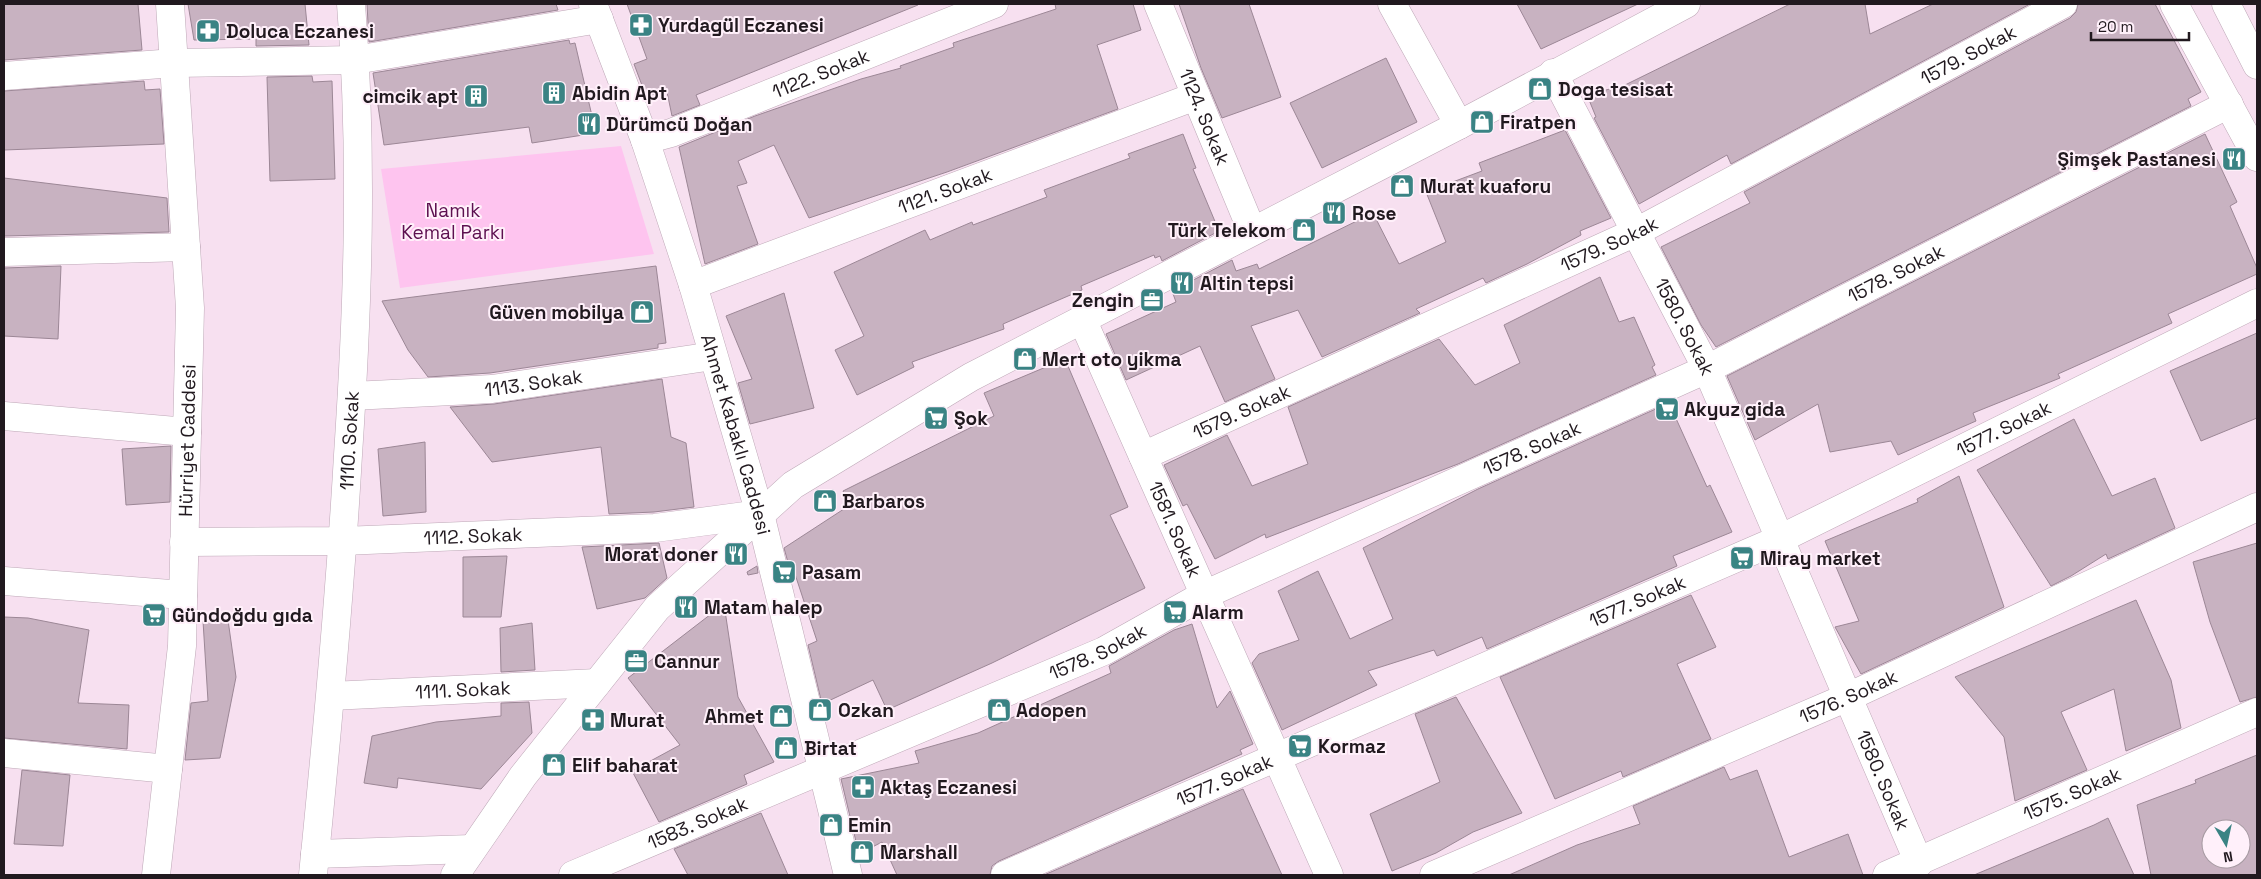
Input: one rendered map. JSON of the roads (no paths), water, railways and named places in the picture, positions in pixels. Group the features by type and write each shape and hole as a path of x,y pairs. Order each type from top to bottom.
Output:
{"street":[{"name":"Hürriyet Caddesi","path":"156,875 182,646 190,308 170,4"},
{"name":"1110. Sokak","path":"314,865 331,696 343,541 358,273 355,60 351,4"},
{"name":"1122. Sokak","path":"645,140 671,132 994,4"},
{"name":"1124. Sokak","path":"1158,4 1252,231"},
{"path":"1392,4 1459,125"},
{"name":"1579. Sokak","path":"1143,456 1636,232 2063,4"},
{"path":"2174,4 2257,157"},
{"path":"2226,4 2257,65"},
{"path":"455,875 523,776 657,608 793,485 971,377 1459,125 1680,5"},
{"path":"4,76 174,63 355,60 596,11"},
{"name":"Ahmet Kabaklı Caddesi","path":"596,11 645,140 693,285 760,514 848,875"},
{"name":"1580. Sokak","path":"1553,73 1707,369 1919,863"},
{"name":"1121. Sokak","path":"693,285 1196,96"},
{"name":"1578. Sokak","path":"823,771 1104,651 1204,595 1707,369 2229,104"},
{"path":"4,252 186,247"},
{"name":"1577. Sokak","path":"1005,875 1780,539 2257,303"},
{"name":"1581. Sokak","path":"1082,319 1329,875"},
{"name":"1113. Sokak","path":"352,396 492,389 713,356"},
{"path":"4,416 187,432"},
{"name":"1576. Sokak","path":"1434,875 1848,697 2257,507"},
{"name":"1112. Sokak","path":"184,542 343,541 655,528 760,514"},
{"path":"4,581 182,595"},
{"name":"1111. Sokak","path":"331,696 597,684"},
{"name":"1575. Sokak","path":"1887,875 1919,863 2257,712"},
{"path":"4,753 168,770"},
{"name":"1583. Sokak","path":"573,875 823,771"},
{"path":"314,865 472,849"}],"place":[{"name":"Yurdagül Eczanesi","path":"641,25"},
{"name":"Doluca Eczanesi","path":"208,31"},
{"name":"Doga tesisat","path":"1540,89"},
{"name":"Abidin Apt","path":"554,93"},
{"name":"cimcik apt","path":"476,96"},
{"name":"Firatpen","path":"1482,122"},
{"name":"Dürümcü Doğan","path":"589,124"},
{"name":"Şimşek Pastanesi","path":"2234,159"},
{"name":"Murat kuaforu","path":"1402,186"},
{"name":"Rose","path":"1334,213"},
{"name":"Türk Telekom","path":"1304,230"},
{"name":"Altin tepsi","path":"1182,283"},
{"name":"Zengin","path":"1152,300"},
{"name":"Güven mobilya","path":"642,312"},
{"name":"Mert oto yikma","path":"1025,359"},
{"name":"Akyuz gida","path":"1667,409"},
{"name":"Şok","path":"936,418"},
{"name":"Barbaros","path":"825,501"},
{"name":"Morat doner","path":"736,554"},
{"name":"Miray market","path":"1742,558"},
{"name":"Pasam","path":"784,572"},
{"name":"Matam halep","path":"686,607"},
{"name":"Alarm","path":"1175,612"},
{"name":"Gündoğdu gıda","path":"154,615"},
{"name":"Cannur","path":"636,661"},
{"name":"Ozkan","path":"820,710"},
{"name":"Adopen","path":"999,710"},
{"name":"Ahmet","path":"781,716"},
{"name":"Murat","path":"593,720"},
{"name":"Kormaz","path":"1300,746"},
{"name":"Birtat","path":"786,748"},
{"name":"Elif baharat","path":"554,765"},
{"name":"Aktaş Eczanesi","path":"863,787"},
{"name":"Emin","path":"831,825"},
{"name":"Marshall","path":"862,852"}],"park label":[{"name":"Namık Kemal Parkı","path":"453,221"}]}
